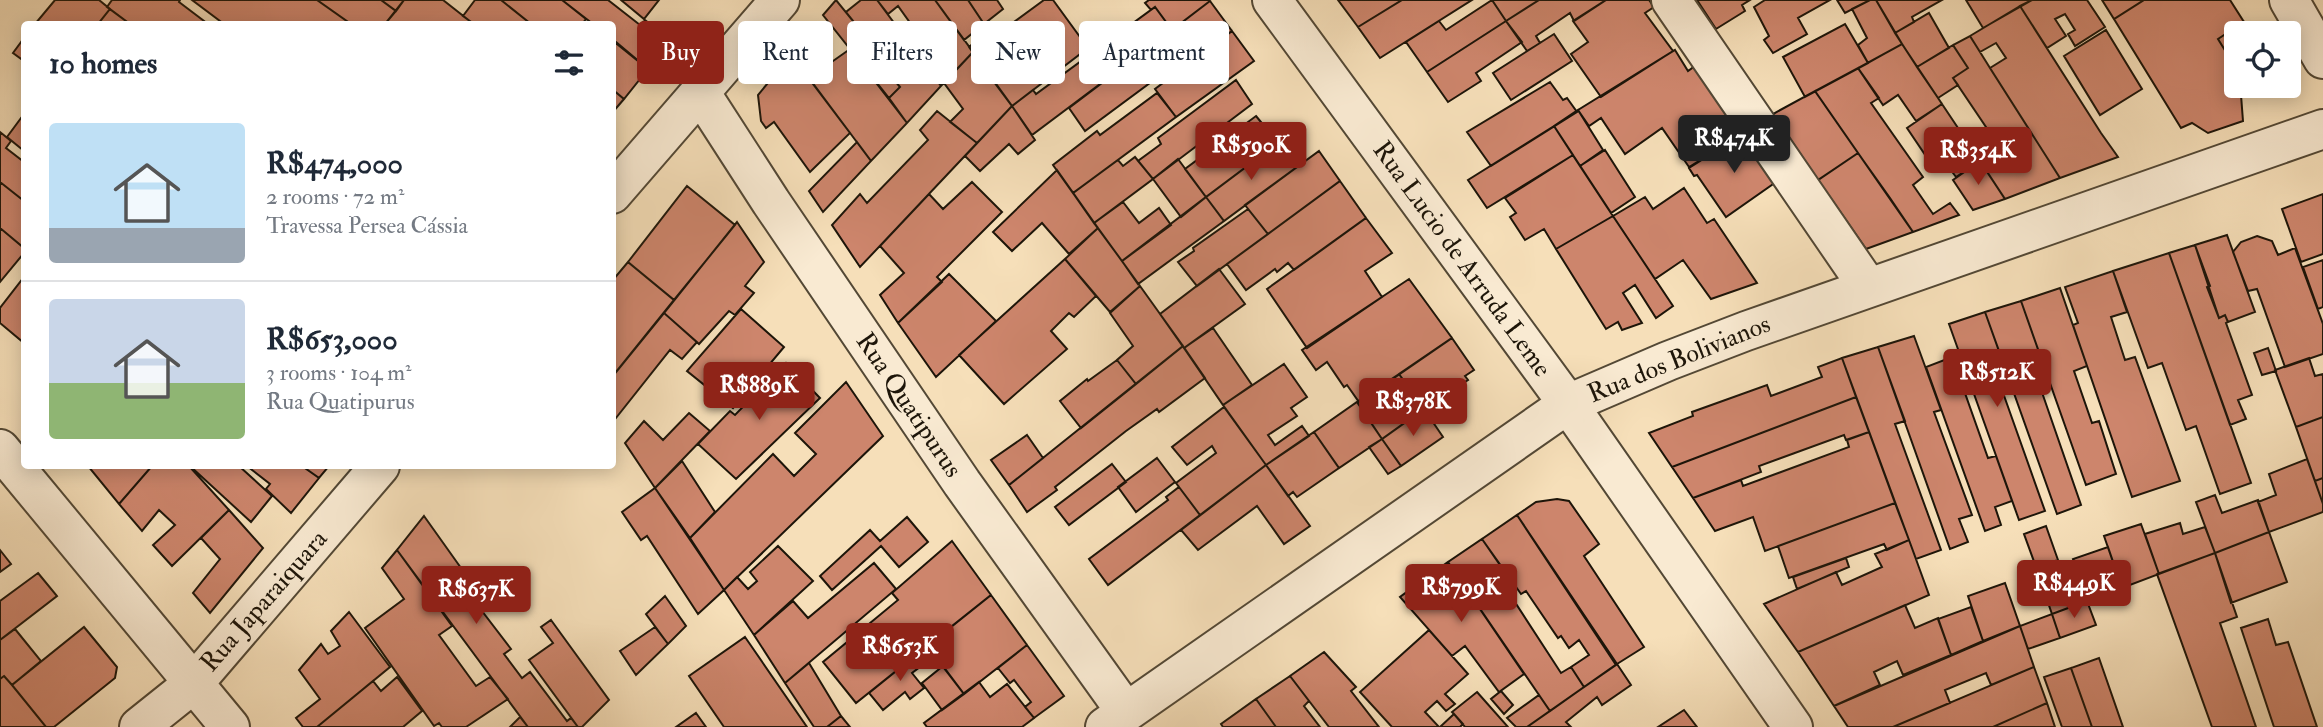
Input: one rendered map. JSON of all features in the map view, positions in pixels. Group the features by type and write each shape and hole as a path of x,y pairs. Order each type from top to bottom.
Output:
{"street":[{"path":"616,189 780,0"},
{"name":"Rua Lucio de Arruda Leme","path":"1272,0 1567,404 1793,727"},
{"path":"1671,0 1868,288"},
{"path":"2289,0 2323,59"},
{"name":"Rua Quatipurus","path":"700,92 771,202 962,483 1116,720"},
{"name":"Rua dos Bolivianos","path":"1116,720 1567,404 1681,356 2323,129"},
{"path":"0,449 230,727"},
{"name":"Rua Japaraiquara","path":"139,727 194,683 377,469"}],"building":[{"path":"55,0 99,0 110,9 100,21 38,21"},
{"path":"112,0 180,0 179,2 204,21 126,21 107,7"},
{"path":"192,0 317,0 347,21 220,21"},
{"path":"317,0 381,0 396,11 388,21 347,21"},
{"path":"381,0 404,0 396,11"},
{"path":"404,0 443,0 470,21 387,21"},
{"path":"475,0 501,0 527,21 470,21 463,16"},
{"path":"501,0 562,0 586,19 584,21 527,21"},
{"path":"562,0 608,0 637,23 637,60 616,43 616,21 589,21"},
{"path":"621,0 659,0 644,19"},
{"path":"836,0 853,21 847,21 847,45 833,28 833,21 828,21 823,15"},
{"path":"861,0 877,0 893,21 853,21 846,12"},
{"path":"877,0 935,0 950,21 909,21 898,6 888,14"},
{"path":"935,0 968,0 982,21 971,21 971,34 964,40 957,30 957,21 950,21"},
{"path":"968,0 997,0 1003,9 988,21 982,21"},
{"path":"1044,0 1053,0 1079,36 1079,55 1065,66 1065,21 1015,21"},
{"path":"1149,0 1210,1 1184,21 1165,21 1155,7 1151,10 1145,3"},
{"path":"1338,0 1402,0 1358,27"},
{"path":"1402,0 1472,0 1380,58 1358,27"},
{"path":"1492,0 1506,21 1427,72 1406,42 1439,21 1446,30"},
{"path":"1492,0 1539,0 1506,21"},
{"path":"1539,0 1606,0 1574,21 1570,13 1536,36 1540,43 1527,51 1506,21"},
{"path":"1606,0 1649,0 1654,7 1645,13 1673,51 1601,97 1571,54 1588,42 1573,21"},
{"path":"1697,0 1750,0 1742,5 1745,11 1716,29"},
{"path":"1765,0 1830,0 1798,18 1807,34 1773,53 1764,40 1769,36 1754,7"},
{"path":"1837,0 1870,0 1845,13"},
{"path":"1870,0 1876,0 1902,44 1868,63 1858,45 1867,38 1852,9"},
{"path":"1876,0 1942,0 1912,17 1914,22 1895,33"},
{"path":"1966,0 2032,0 1983,28"},
{"path":"2032,0 2087,0 2105,27 2075,46 2068,34 2075,30 2065,14 2055,19 2066,36 2047,48 2020,6"},
{"path":"2102,0 2144,0 2114,19"},
{"path":"2144,0 2230,0 2243,21 2224,21 2224,35 2218,39 2224,49 2224,98 2241,98 2243,121 2208,133 2192,123 2181,128 2114,19"},
{"path":"1210,1 1225,21 1184,21"},
{"path":"2020,6 2118,157 2060,178 1990,68 2006,58 1996,43 1980,52 1970,36"},
{"path":"1155,7 1165,21 1136,21"},
{"path":"110,9 126,21 100,21"},
{"path":"1929,13 1949,48 1917,67 1895,33"},
{"path":"1506,21 1522,42 1476,73 1481,81 1448,102 1427,72"},
{"path":"1845,24 1868,63 1805,97 1783,57"},
{"path":"957,30 971,49 971,54 957,69"},
{"path":"2106,30 2142,89 2100,115 2064,56"},
{"path":"1232,31 1254,61 1229,79 1229,33"},
{"path":"1554,34 1572,61 1511,100 1493,73"},
{"path":"2224,35 2224,49 2218,39"},
{"path":"1970,36 2060,178 2005,199 1970,146 1990,133 1953,78 1968,68 1953,45"},
{"path":"21,42 21,59 13,53"},
{"path":"616,42 637,60 637,83 624,99 616,92"},
{"path":"1902,44 1942,104 1916,121 1898,95 1883,105 1858,68"},
{"path":"1953,45 1968,68 1953,78 1958,85 1938,98 1917,67"},
{"path":"1675,50 1688,71 1695,66 1743,134 1689,167 1662,128 1625,154 1601,118 1589,126 1578,110"},
{"path":"847,51 847,84 877,84 907,123 871,161 813,84 833,84 833,61"},
{"path":"971,54 971,84 996,84 1012,106 977,143 950,122 963,109 945,84 957,84 957,69"},
{"path":"1079,63 1079,84 1100,84 1032,135 1012,106 1033,90 1036,94 1050,84 1065,84 1065,73"},
{"path":"1858,68 1879,98 1871,103 1923,177 1913,185 1933,214 1950,203 1959,215 1913,232 1815,91"},
{"path":"1236,80 1252,104 1153,179 1138,161 1161,144 1158,138"},
{"path":"1550,82 1563,100 1567,98 1577,112 1491,166 1467,132"},
{"path":"767,84 813,84 850,133 810,172 774,122 766,128 761,121 758,95"},
{"path":"878,84 898,84 900,87 889,98"},
{"path":"898,84 941,86 907,123 889,98 900,87"},
{"path":"996,84 1041,84 1012,106"},
{"path":"1101,84 1148,84 1085,131 1069,108"},
{"path":"1162,84 1222,84 1176,117 1155,89"},
{"path":"1815,91 1858,153 1818,180 1773,114"},
{"path":"616,92 624,99 616,108"},
{"path":"1157,93 1176,117 1073,193 1053,165 1097,131 1100,135"},
{"path":"1942,104 1980,161 1956,177 1942,158 1932,165 1907,128"},
{"path":"1012,106 1035,140 1018,154 1009,144 980,171 965,156"},
{"path":"1578,110 1603,150 1580,166 1554,126"},
{"path":"937,111 977,143 860,267 832,225 860,194 867,203 928,140 920,130"},
{"path":"1256,116 1278,143 1206,197 1185,169"},
{"path":"21,118 21,149 7,137"},
{"path":"1554,126 1573,155 1487,208 1468,180"},
{"path":"0,132 11,141 6,148 21,160 21,199 0,182"},
{"path":"1743,134 1776,182 1726,217 1697,175 1694,176 1689,168"},
{"path":"857,142 871,161 823,212 809,191"},
{"path":"1278,143 1297,167 1224,221 1206,197"},
{"path":"1605,150 1635,197 1611,213 1580,166"},
{"path":"1319,151 1340,181 1268,234 1245,205"},
{"path":"1858,153 1913,232 1866,249 1818,180"},
{"path":"1573,155 1613,216 1556,249 1544,229 1525,240 1510,217 1516,213 1505,198"},
{"path":"1135,157 1153,179 1094,223 1073,193 1118,160 1123,166"},
{"path":"1178,159 1206,197 1181,217 1153,179"},
{"path":"1980,161 2005,199 1973,210 1953,180"},
{"path":"1057,170 1098,228 1069,254 1042,223 1012,251 993,232"},
{"path":"1340,181 1366,218 1294,270 1288,263 1246,290 1227,264"},
{"path":"0,182 21,199 21,246 0,228"},
{"path":"972,182 1002,212 937,277 942,282 898,323 880,295 904,273 880,246 929,194 943,209"},
{"path":"687,186 735,225 674,300 628,262"},
{"path":"1684,188 1707,223 1714,219 1757,283 1711,299 1683,260 1655,279 1613,216 1645,197 1653,209"},
{"path":"2323,194 2323,254 2301,262 2282,209"},
{"path":"1206,197 1224,221 1138,284 1122,261"},
{"path":"1123,202 1139,223 1159,208 1171,225 1122,261 1094,223"},
{"path":"1248,209 1268,234 1197,286 1178,262 1194,251 1193,248"},
{"path":"1613,216 1673,306 1656,318 1635,285 1623,293 1642,323 1622,330 1618,322 1606,329 1556,249"},
{"path":"1366,218 1392,253 1365,271 1382,297 1307,348 1267,289"},
{"path":"737,222 764,262 745,286 754,293 735,315 729,311 699,344 664,313"},
{"path":"0,228 21,246 21,257 0,282"},
{"path":"1098,228 1140,286 1110,312 1065,259"},
{"path":"2227,235 2255,312 2228,322 2225,315 2219,318 2195,245"},
{"path":"2257,236 2272,241 2278,255 2295,248 2323,324 2323,354 2285,367 2257,289 2248,291 2233,252 2241,242"},
{"path":"2195,245 2210,286 2207,287 2219,318 2225,315 2228,322 2226,323 2252,395 2238,400 2246,419 2230,425 2169,253"},
{"path":"2169,253 2251,483 2220,494 2196,426 2186,430 2162,363 2148,368 2113,271"},
{"path":"1065,259 1096,296 1074,317 1069,313 1051,331 1067,349 1004,404 959,355"},
{"path":"2323,260 2323,307 2318,309 2303,267"},
{"path":"628,262 674,300 616,372 616,276"},
{"path":"1219,269 1245,304 1184,348 1160,314"},
{"path":"2113,271 2127,312 2111,317 2125,360 2135,357 2180,481 2132,497 2073,325 2078,323 2065,287"},
{"path":"949,274 996,321 936,377 898,323"},
{"path":"1409,279 1452,338 1359,402 1347,385 1344,387 1327,362 1316,370 1302,350"},
{"path":"21,281 21,340 0,323 0,308"},
{"path":"1140,286 1183,346 1136,384 1117,360 1133,346 1110,313"},
{"path":"2060,288 2087,366 2074,371 2092,423 2099,421 2116,474 2086,485 2021,301"},
{"path":"2021,301 2047,375 2037,378 2081,505 2057,514 1985,312"},
{"path":"741,309 784,347 733,408 687,371"},
{"path":"1985,312 2012,387 2002,390 2045,511 2019,520 1949,324"},
{"path":"664,313 697,342 682,359 670,350 616,418 616,372"},
{"path":"1213,328 1252,385 1223,405 1184,348"},
{"path":"1914,336 1941,410 1934,412 1972,515 1959,519 1968,542 1950,549 1878,347"},
{"path":"1452,338 1474,370 1465,376 1468,380 1424,409 1399,374"},
{"path":"1183,346 1205,378 1159,412 1157,409 1126,431 1027,512 1009,485"},
{"path":"1878,347 1905,421 1895,424 1941,550 1916,559 1842,358"},
{"path":"2268,348 2276,371 2262,375 2254,353"},
{"path":"1960,354 1968,376 1960,379 1988,458 1996,456 2012,501 1995,507 2001,525 1985,531 1926,367"},
{"path":"1842,358 1856,397 1672,467 1649,433 1693,416 1692,412 1767,385 1771,396 1822,377 1818,367"},
{"path":"2309,358 2315,376 2323,374 2323,417 2296,427 2275,370"},
{"path":"1117,360 1136,384 1081,428 1060,401"},
{"path":"786,363 820,398 736,479 698,444 730,411 735,415"},
{"path":"1284,364 1307,397 1291,408 1297,416 1268,435 1275,445 1302,426 1309,436 1266,465 1223,405"},
{"path":"1399,374 1424,409 1382,439 1357,402"},
{"path":"846,382 883,436 724,590 690,538 773,454 794,476 816,454 795,433"},
{"path":"1856,397 1869,432 1846,440 1844,435 1759,466 1761,472 1693,498 1672,467"},
{"path":"1357,402 1382,439 1339,468 1314,432"},
{"path":"1224,407 1266,465 1200,515 1176,483 1216,453 1212,446 1187,465 1172,447"},
{"path":"1424,409 1443,437 1401,466 1382,439"},
{"path":"689,413 710,431 655,488 625,443 644,421 663,440"},
{"path":"2323,417 2323,478 2315,481 2296,427"},
{"path":"1314,432 1339,468 1297,497 1293,492 1288,496 1266,465"},
{"path":"1869,432 1895,503 1765,551 1753,517 1715,531 1693,498 1741,480 1743,486 1849,447 1847,440"},
{"path":"1027,435 1043,458 1009,485 991,460"},
{"path":"1382,439 1401,466 1388,474 1369,447"},
{"path":"1157,458 1175,482 1136,512 1118,487"},
{"path":"2307,459 2323,504 2323,512 2269,532 2258,502 2276,495 2269,474"},
{"path":"682,461 715,512 690,538 655,488"},
{"path":"1112,464 1126,482 1069,525 1055,507"},
{"path":"1266,465 1310,526 1284,544 1257,506 1198,550 1181,530"},
{"path":"90,469 149,469 119,504"},
{"path":"149,469 192,469 229,510 172,566 153,545 175,525 159,510 142,531 119,504"},
{"path":"193,469 242,469 272,496 251,522"},
{"path":"251,469 306,469 319,478 291,513 266,489 270,484"},
{"path":"306,469 326,469 319,478"},
{"path":"2323,478 2323,504 2315,481"},
{"path":"1179,487 1200,515 1108,585 1089,559 1168,500 1166,497"},
{"path":"655,488 724,590 698,614 647,536 641,540 622,512"},
{"path":"2215,495 2222,513 2258,500 2269,532 2215,553 2196,502"},
{"path":"1557,499 1569,501 1599,544 1584,556 1644,647 1617,664 1517,515 1536,502"},
{"path":"1895,503 1909,540 1887,550 1884,544 1789,578 1778,546"},
{"path":"229,510 263,548 210,613 193,593 220,559 201,538"},
{"path":"1517,515 1616,665 1584,687 1571,667 1589,655 1579,640 1569,648 1561,636 1558,638 1526,591 1521,594 1482,539"},
{"path":"424,516 466,575 459,581 511,649 504,654 522,678 530,672 567,721 571,718 578,727 528,727 397,550"},
{"path":"907,517 928,542 899,567 881,546 832,590 820,576 870,530 880,541"},
{"path":"2180,523 2183,534 2205,527 2215,553 2159,574 2145,534"},
{"path":"2141,524 2159,574 2122,588 2104,536"},
{"path":"2046,526 2058,560 2036,567 2024,534"},
{"path":"2269,532 2287,582 2231,603 2215,553"},
{"path":"1482,539 1502,568 1496,573 1561,673 1571,667 1584,687 1550,711 1448,562"},
{"path":"1909,540 1929,595 1798,652 1764,604 1836,572 1842,585 1882,567 1875,554"},
{"path":"952,541 991,595 856,703 823,662 898,600 892,593"},
{"path":"778,546 813,581 754,635 724,590 737,577 748,589 757,581 750,572"},
{"path":"2108,547 2122,588 2087,601 2073,559"},
{"path":"0,550 11,564 0,572"},
{"path":"397,550 452,626 439,635 476,686 490,677 508,699 466,727 442,727 439,723 434,726 365,628 404,599 382,568"},
{"path":"2215,553 2237,617 2220,623 2256,727 2212,727 2157,574"},
{"path":"1846,558 1849,567 1797,589 1793,577"},
{"path":"2074,561 2087,601 2052,614 2038,574"},
{"path":"1448,562 1524,674 1499,692 1465,646 1452,656 1400,597"},
{"path":"874,563 896,589 785,683 754,635 793,601 808,618"},
{"path":"38,573 57,596 0,640 0,601"},
{"path":"2005,583 2020,626 1983,641 1968,596"},
{"path":"991,595 1027,645 964,694 927,646"},
{"path":"665,596 686,626 668,644 646,614"},
{"path":"2087,601 2096,625 2060,638 2052,614"},
{"path":"1905,605 1915,628 1938,618 1951,655 1903,675 1897,661 1874,672 1880,685 1834,706 1798,652"},
{"path":"1971,607 1983,641 1951,655 1938,619"},
{"path":"349,612 390,667 317,727 303,727 296,718 320,699 299,670 321,644 328,654 340,646 331,631"},
{"path":"2052,614 2060,638 2028,649 2020,626"},
{"path":"2268,619 2276,645 2288,642 2317,727 2274,727 2241,628"},
{"path":"551,620 609,700 582,727 578,727 529,660 553,643 541,627"},
{"path":"2020,626 2034,667 1991,685 1986,673 1945,690 1950,703 1893,727 1848,727 1834,706"},
{"path":"84,627 117,667 115,678 54,727 46,727 12,685"},
{"path":"655,627 668,644 636,675 620,651"},
{"path":"15,629 41,661 12,685 4,676 0,679 0,640"},
{"path":"1429,630 1468,674 1445,694 1455,704 1446,711 1437,701 1425,712 1439,727 1392,727 1360,692"},
{"path":"745,637 807,727 724,727 689,676"},
{"path":"1027,645 1064,696 1034,718 1025,707 1031,702 1014,680 1010,683 998,668"},
{"path":"921,651 928,661 912,673 924,688 910,699 905,692 883,710 869,693"},
{"path":"1324,652 1356,687 1351,691 1379,727 1329,727 1290,676"},
{"path":"2099,658 2123,727 2092,727 2071,668"},
{"path":"809,663 841,716 827,727 814,727 785,683"},
{"path":"1617,664 1631,685 1602,705 1597,697 1566,722 1571,727 1527,727"},
{"path":"943,666 964,694 942,710 922,683"},
{"path":"2034,667 2047,703 1993,727 1893,727"},
{"path":"2071,668 2092,727 2062,727 2044,677"},
{"path":"4,676 46,727 0,727 0,679"},
{"path":"1290,676 1309,701 1304,706 1320,727 1276,727 1256,699"},
{"path":"397,677 422,711 403,727 317,727 373,681 381,691"},
{"path":"979,682 990,697 1007,684 1034,718 1022,727 927,727 924,723"},
{"path":"1501,691 1513,705 1504,714 1491,699"},
{"path":"1477,692 1508,727 1465,727 1452,712"},
{"path":"1539,695 1550,711 1527,727 1516,727 1507,718"},
{"path":"1256,699 1276,727 1223,727 1221,724"},
{"path":"2047,703 2055,727 1993,727"},
{"path":"1684,710 1697,727 1658,727"},
{"path":"696,713 706,727 676,727"},
{"path":"1454,714 1463,724 1460,727 1440,727"},
{"path":"841,716 850,727 827,727"},
{"path":"520,717 528,727 510,727"}]}
